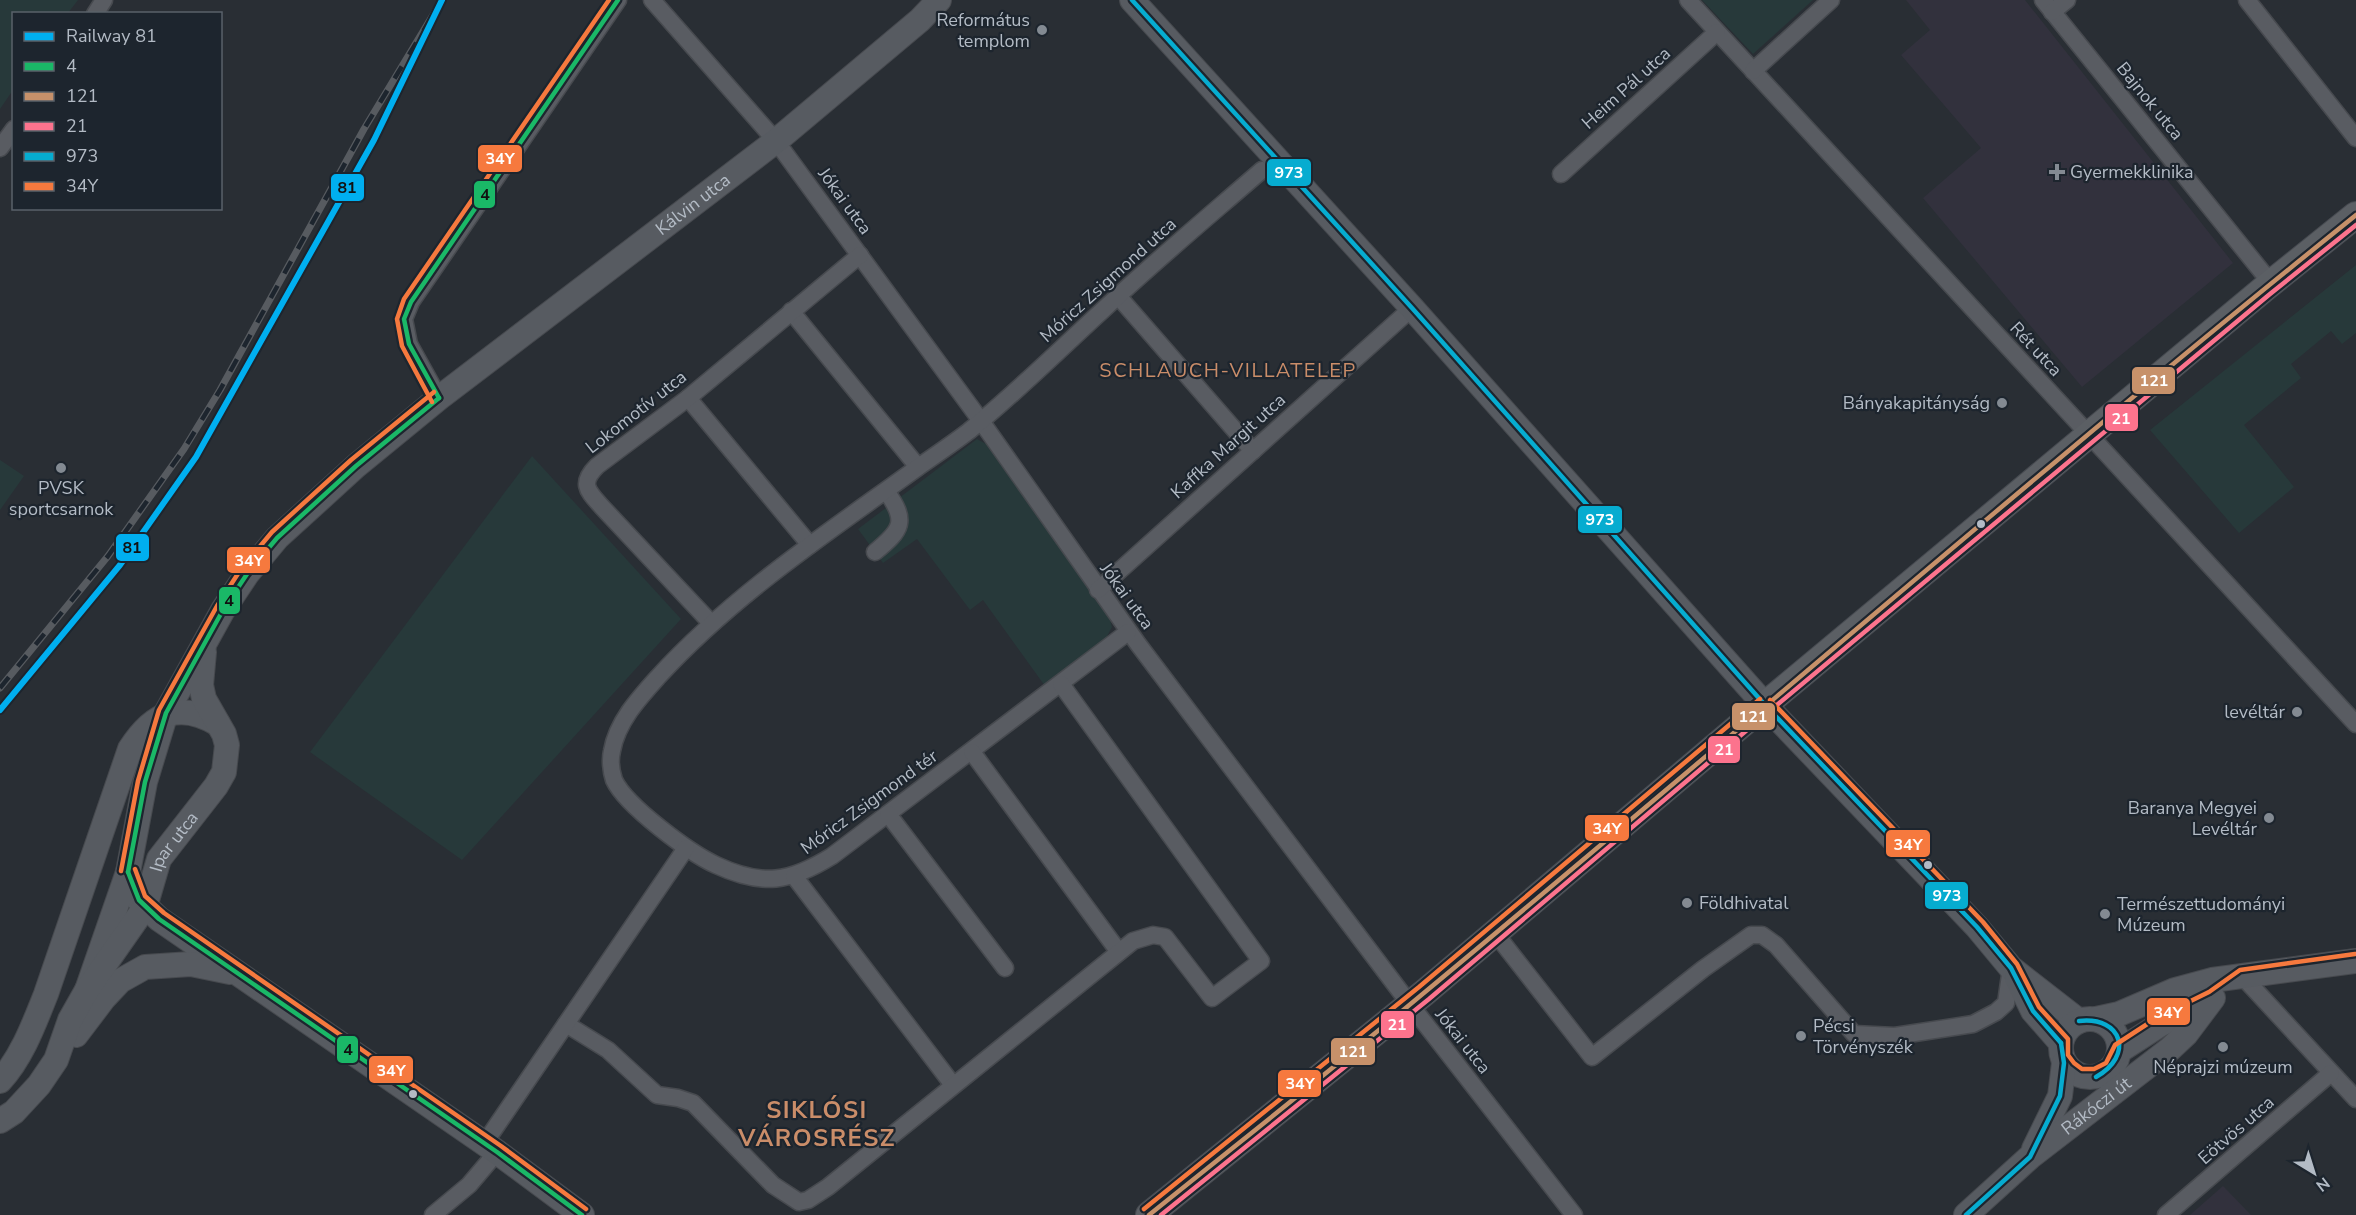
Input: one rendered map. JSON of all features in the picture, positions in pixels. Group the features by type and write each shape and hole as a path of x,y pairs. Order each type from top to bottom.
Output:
{"main road":[{"path":"1149,1215 1495,933 2271,283 2356,215"}],"street":[{"path":"439,398 409,344 404,319 411,302 618,0"},
{"name":"Jókai utca","path":"652,0 776,141 981,421 1128,632 1409,1003 1574,1215"},
{"name":"Kálvin utca","path":"439,398 776,141 920,20 939,0"},
{"path":"1132,0 1412,308 1765,705 1977,927 2012,968 2033,1011 2062,1053 2072,1072 2079,1076 2096,1077 2112,1068 2119,1051 2118,1038 2108,1024 2087,1020 2012,968"},
{"name":"Rét utca","path":"1688,0 2356,724"},
{"path":"1753,71 1831,0"},
{"path":"2048,6 2067,0"},
{"path":"2247,0 2356,138"},
{"name":"Bajnok utca","path":"2048,6 2271,283"},
{"name":"Heim Pál utca","path":"1561,174 1717,32"},
{"path":"0,148 12,132"},
{"name":"Móricz Zsigmond utca","path":"981,421 1118,296 1262,170"},
{"name":"Lokomotív utca","path":"711,623 602,507 586,485 588,476 597,466 688,398 860,255"},
{"path":"1118,296 1253,451"},
{"name":"Kaffka Margit utca","path":"1098,590 1412,308"},
{"path":"791,311 918,467"},
{"name":"Ipar utca","path":"0,1121 14,1112 39,1085 56,1060 70,1020 87,990 128,872 145,782 166,714 206,640 247,574 277,538 356,465 439,398"},
{"path":"688,398 810,545"},
{"name":"Móricz Zsigmond tér","path":"981,421 810,545 711,623 675,658 626,717 612,750 611,765 614,780 633,805 686,848 729,871 766,879 794,876 832,856 1128,632"},
{"path":"875,552 892,539 899,526 899,510 886,491"},
{"name":"Ipar utca","path":"87,990 152,913 159,859 210,794 224,772 227,745 204,699 201,685 206,640"},
{"path":"566,1024 608,1050 657,1095 693,1103 773,1185 799,1202 808,1200 828,1187 1119,952 1142,937 1153,935 1165,938 1212,998 1261,961 1061,684"},
{"path":"0,1081 32,1030 130,749 145,729 166,714 194,713 218,724"},
{"path":"972,752 1119,952"},
{"path":"888,814 1005,968"},
{"path":"433,1215 469,1185 566,1024 686,848"},
{"path":"128,872 139,900 152,913 491,1148 582,1215"},
{"path":"794,876 953,1085"},
{"path":"1495,933 1592,1057 1702,969 1751,935 1762,935 1776,945 1854,1034 1896,1036 1973,1024 1996,1012 2006,1003 2012,968"},
{"name":"Rákóczi út","path":"2087,1020 2119,1014 2175,990 2212,980 2356,961"},
{"path":"56,1060 120,981 145,967 191,964 242,975"},
{"path":"2243,977 2356,1099"},
{"name":"Rákóczi út","path":"2119,1051 2161,1024 2213,998 2243,977"},
{"name":"Rákóczi út","path":"1974,1212 2030,1157 2170,1049 2186,1034 2213,998"},
{"path":"2062,1053 2067,1030 2087,1020"},
{"name":"Rákóczi út","path":"2030,1157 2060,1096 2062,1053"},
{"name":"Eötvös utca","path":"2166,1215 2331,1073"},
{"name":"Rákóczi út","path":"2053,1138 2096,1077"}],"shaded area":[{"path":"0,0 78,0 69,12 12,12 12,91 0,109"},
{"path":"1702,0 1813,0 1753,54"},
{"name":"Gyermekklinika","path":"1906,0 2025,0 2233,263 2082,387 1923,198 1981,148 1901,55 1930,30"},
{"path":"2356,265 2356,333 2342,344 2331,331 2291,364 2301,378 2244,425 2294,487 2239,533 2150,430"},
{"path":"977,439 986,444 1110,619 1112,627 1105,640 1045,686 983,600 970,610 917,539 883,563 858,529"},
{"path":"532,456 681,619 462,860 310,752"},
{"path":"0,460 24,476 0,510"},
{"path":"2223,1186 2251,1215 2190,1215"}],"railway":[{"path":"0,688 108,556 184,449 220,390 364,129 442,0"}],"rail line":[{"name":"81","path":"0,710 120,565 196,457 374,140 442,0"}],"transit line":[{"name":"34Y","path":"432,402 402,346 397,319 404,299 609,0"},
{"name":"4","path":"439,398 409,344 404,319 411,302 618,0"},
{"name":"973","path":"1132,0 1412,308 1765,705 1977,927 2011,968 2033,1011 2061,1043"},
{"name":"121","path":"1149,1215 1391,1020 2121,407 2356,215"},
{"name":"21","path":"1161,1215 1429,999 1747,730 2356,225"},
{"name":"34Y","path":"121,871 138,781 159,710 217,606 241,569 272,532 351,460 434,392"},
{"name":"4","path":"128,872 145,782 166,713 223,610 247,574 277,538 356,466 439,398"},
{"name":"34Y","path":"1144,1209 1419,987 1760,699"},
{"name":"34Y","path":"1770,700 1983,922 2017,964 2039,1007 2068,1039 2068,1055 2082,1069 2094,1069 2106,1063 2115,1045 2158,1017 2209,992 2240,970 2355,954"},
{"name":"34Y","path":"135,869 145,896 164,913 501,1146 586,1209"},
{"name":"4","path":"128,872 139,900 159,919 497,1152 582,1215"},
{"name":"973","path":"2079,1021 2094,1021 2106,1025 2114,1031 2118,1039 2119,1049 2116,1059 2096,1077"},
{"name":"973","path":"1966,1215 2030,1157 2060,1096 2064,1063 2061,1043"}],"place":[{"name":"Református templom","path":"1042,30"},
{"name":"Gyermekklinika","path":"2057,172"},
{"name":"Bányakapitányság","path":"2002,403"},
{"name":"PVSK sportcsarnok","path":"61,468"},
{"name":"levéltár","path":"2297,712"},
{"name":"Baranya Megyei Levéltár","path":"2269,818"},
{"name":"Földhivatal","path":"1687,903"},
{"name":"Természettudományi Múzeum","path":"2105,914"},
{"name":"Pécsi Törvényszék","path":"1801,1036"},
{"name":"Néprajzi múzeum","path":"2223,1047"}],"district":[{"name":"SCHLAUCH-VILLATELEP","path":"1228,370"},
{"name":"SIKLÓSI VÁROSRÉSZ","path":"817,1124"}]}
